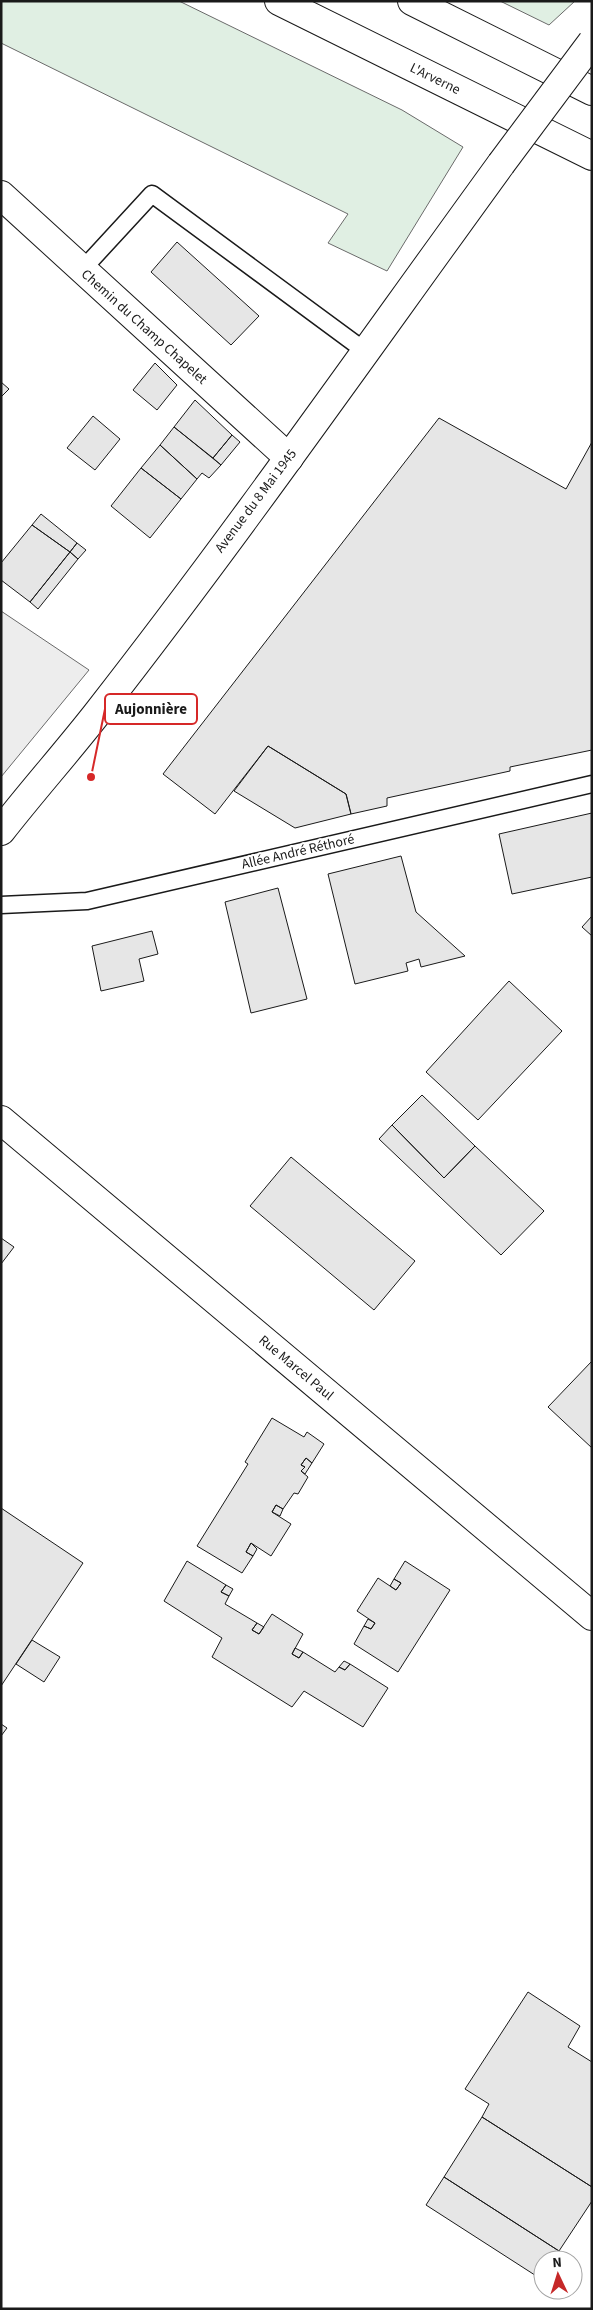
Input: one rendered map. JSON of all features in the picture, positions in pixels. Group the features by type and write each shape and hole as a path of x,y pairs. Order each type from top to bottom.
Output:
{"main road":[{"name":"L'Arverne","path":"279,1 592,156"},
{"path":"412,1 592,91"},
{"name":"Avenue du 8 Mai 1945","path":"1,832 36,786 98,713 289,458 501,164 592,42"},
{"name":"Chemin du Champ Chapelet","path":"1,194 289,458"},
{"name":"Rue Marcel Paul","path":"1,1120 592,1616"}],"lane":[{"path":"82,270 152,194 366,351"},
{"name":"Allée André Réthoré","path":"1,905 88,901 592,784"}],"green space":[{"path":"1,1 179,1 402,110 463,147 387,271 328,243 348,214 1,43"},
{"path":"500,1 575,1 549,25"}],"shaded area":[{"path":"1,611 89,670 1,777"}],"building":[{"path":"177,242 259,316 231,345 151,272"},
{"path":"155,363 177,385 157,410 133,390"},
{"path":"1,382 9,389 1,397"},
{"path":"195,400 232,435 213,458 174,427"},
{"path":"93,416 120,439 95,470 67,448"},
{"path":"439,418 566,489 592,442 592,750 510,767 510,771 387,798 387,806 351,814 346,794 268,746 215,814 163,774"},
{"path":"174,427 221,465 209,478 202,473 197,479 160,445"},
{"path":"232,435 240,442 221,465 213,458"},
{"path":"160,445 197,479 181,499 141,468"},
{"path":"141,468 181,499 150,538 111,506"},
{"path":"41,514 77,543 70,552 32,525"},
{"path":"32,525 70,552 30,602 1,580 1,563"},
{"path":"77,543 86,550 78,559 70,552"},
{"path":"70,552 78,559 38,609 30,602"},
{"path":"268,746 346,794 351,814 295,828 234,791"},
{"path":"592,813 592,877 512,894 499,834"},
{"path":"401,856 416,912 465,956 421,967 419,959 406,963 408,971 355,984 328,874"},
{"path":"278,888 307,999 251,1013 225,902"},
{"path":"592,916 592,936 582,927"},
{"path":"152,931 158,954 139,959 144,981 101,991 92,946"},
{"path":"509,981 562,1031 478,1120 426,1072"},
{"path":"422,1095 475,1146 444,1178 392,1125"},
{"path":"392,1125 444,1178 475,1146 544,1211 501,1255 379,1139"},
{"path":"291,1157 415,1261 374,1310 250,1206"},
{"path":"1,1238 14,1247 1,1264"},
{"path":"592,1361 592,1448 548,1407"},
{"path":"272,1418 304,1437 307,1432 324,1444 312,1463 306,1458 301,1465 305,1467 301,1471 308,1477 298,1494 294,1493 283,1509 276,1505 272,1512 291,1524 271,1556 251,1543 246,1552 253,1556 242,1573 197,1546 248,1464 245,1462"},
{"path":"306,1458 312,1463 305,1474 301,1471 305,1467 301,1465"},
{"path":"276,1505 283,1509 280,1516 272,1512"},
{"path":"1,1508 83,1563 1,1686"},
{"path":"251,1543 257,1549 253,1556 246,1552"},
{"path":"187,1561 226,1585 221,1592 229,1596 225,1604 257,1623 252,1630 259,1634 272,1614 303,1634 292,1654 299,1658 303,1652 335,1672 339,1667 345,1670 350,1664 388,1688 363,1727 304,1691 292,1707 212,1657 222,1638 164,1601"},
{"path":"405,1561 450,1590 398,1672 354,1644 364,1626 371,1629 375,1623 357,1611 378,1578 396,1590 401,1583 394,1579"},
{"path":"394,1579 401,1583 396,1590 390,1586"},
{"path":"226,1585 233,1589 229,1596 221,1592"},
{"path":"368,1619 375,1623 371,1629 364,1626"},
{"path":"257,1623 264,1627 259,1634 252,1630"},
{"path":"32,1640 60,1657 44,1682 16,1664"},
{"path":"295,1648 303,1652 299,1658 292,1654"},
{"path":"344,1661 350,1664 345,1670 339,1667"},
{"path":"1,1724 7,1728 1,1736"},
{"path":"528,1992 580,2026 568,2047 592,2062 592,2187 482,2117 489,2104 465,2089"},
{"path":"482,2117 592,2187 592,2201 560,2250 557,2250 444,2177"},
{"path":"444,2177 557,2250 533,2250 533,2274 426,2205"}],"place":[{"name":"Aujonnière","path":"91,777"}]}
